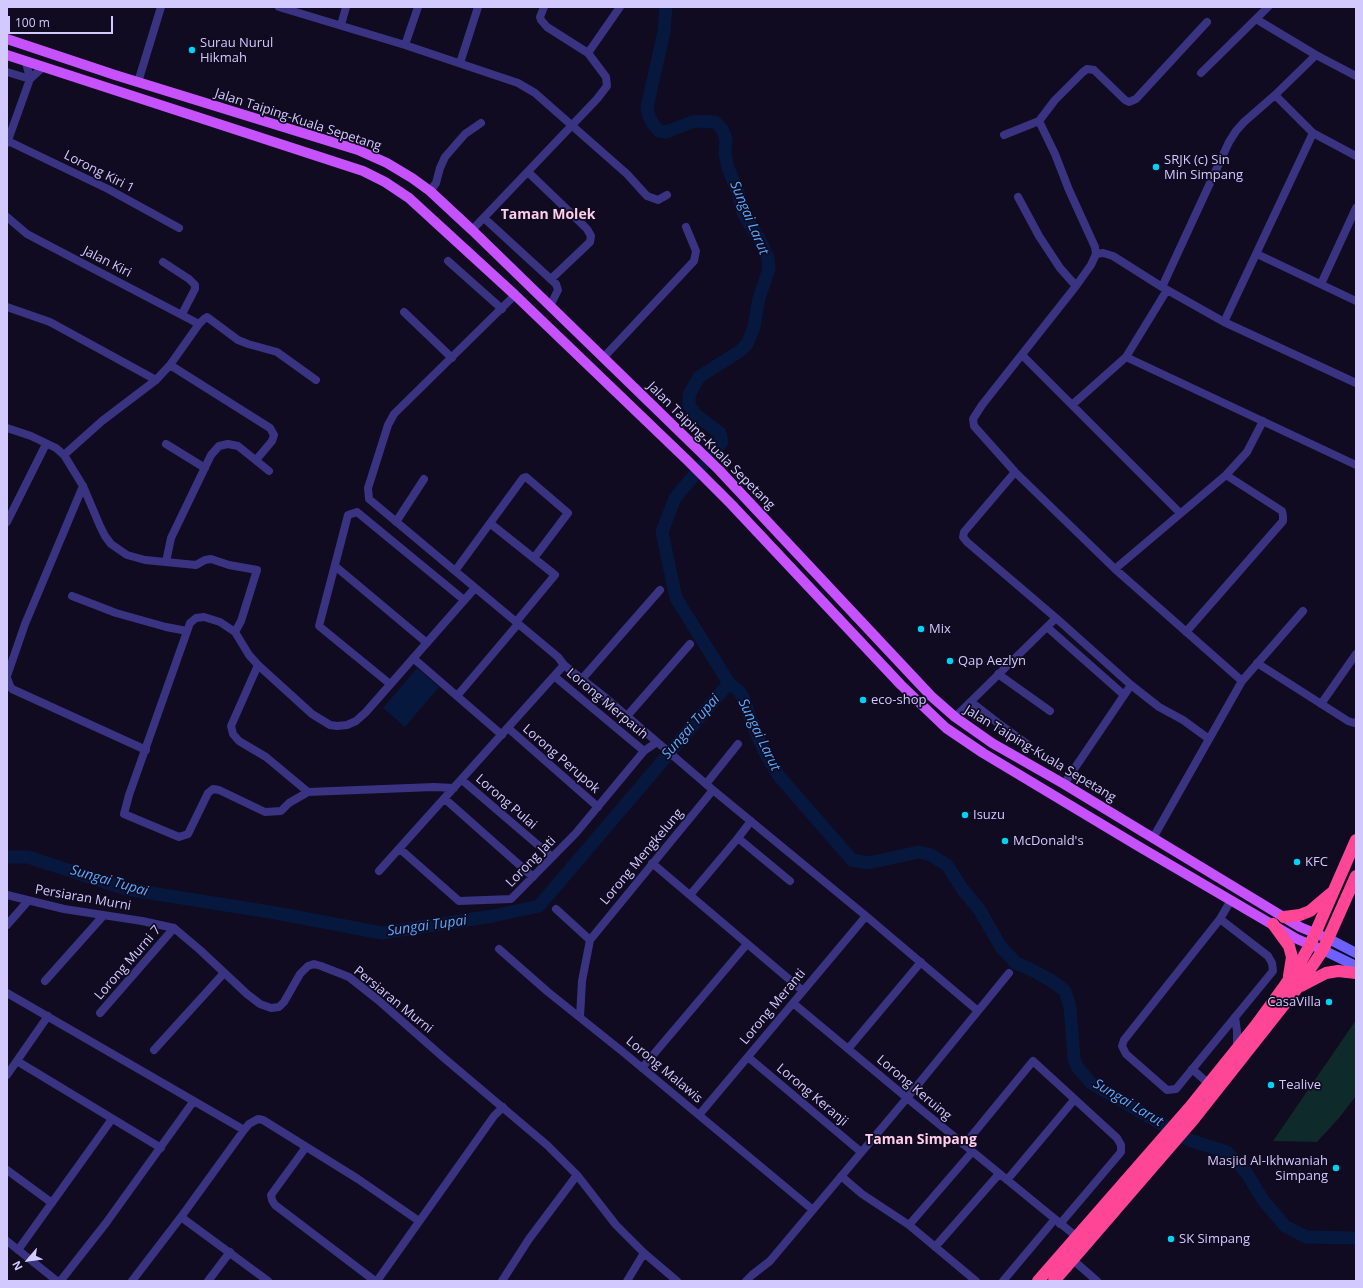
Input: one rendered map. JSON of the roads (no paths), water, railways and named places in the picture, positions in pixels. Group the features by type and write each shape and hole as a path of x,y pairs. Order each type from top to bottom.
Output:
{"highway":[{"path":"1038,1281 1189,1117 1293,983 1356,840"},
{"path":"1189,1117 1209,1084 1237,1048 1326,944 1356,876"},
{"path":"1284,917 1300,915 1310,910 1333,892"},
{"path":"1273,924 1289,946 1292,957 1293,983"},
{"path":"1293,983 1338,971 1356,974"},
{"path":"1054,1281 1073,1260 1166,1143"}],"main road":[{"name":"Jalan Taiping-Kuala Sepetang","path":"7,38 138,82 358,150 387,163 430,191 472,230 718,470 931,696 955,717 992,743 1064,784 1300,927 1315,933 1326,944 1356,966"},
{"name":"Jalan Taiping-Kuala Sepetang","path":"7,55 363,171 385,182 409,198 515,295 688,461 901,685 946,728 1080,811 1297,939 1310,945 1326,944 1356,953"}],"street":[{"path":"138,82 161,7"},
{"path":"280,7 405,45 518,83 535,94 627,174 647,196 658,200 667,195"},
{"path":"341,25 346,7"},
{"path":"405,45 418,7"},
{"path":"460,63 478,7"},
{"path":"472,230 597,99 607,86 606,77 588,53 547,27 541,20 540,17 544,7"},
{"path":"588,53 620,7"},
{"path":"1201,73 1268,7"},
{"path":"1256,19 1316,55 1356,76"},
{"path":"1004,135 1039,121 1055,100 1087,69 1094,70 1125,100 1129,102 1136,99 1207,22"},
{"path":"1072,405 1126,356 1165,289 1229,142 1236,131 1316,55"},
{"path":"26,62 30,79"},
{"path":"7,142 30,79 43,67"},
{"path":"7,72 30,79"},
{"path":"1275,94 1313,133 1356,156"},
{"path":"1039,121 1055,154 1069,190 1095,247 1096,254 1092,265 982,405 973,419 974,426 1015,472 1115,569 1242,681"},
{"path":"430,191 436,183 445,157 465,134 481,123"},
{"path":"1224,322 1313,133"},
{"name":"Lorong Kiri 1","path":"7,142 108,189 179,228"},
{"path":"528,172 587,228 591,236 590,242 551,279"},
{"path":"1018,197 1039,236 1060,268 1076,286"},
{"path":"1321,284 1356,208"},
{"name":"Jalan Kiri","path":"7,217 27,234 44,244 199,324"},
{"path":"484,218 556,284 558,290 550,306"},
{"path":"603,358 694,261 696,251 686,227"},
{"path":"1096,254 1103,253 1114,256 1165,289 1224,322 1356,383"},
{"path":"1257,254 1356,301"},
{"path":"448,261 502,309"},
{"path":"164,262 189,279 195,285 195,289 182,314"},
{"path":"515,295 394,414 388,425 368,488 369,499 558,657 564,665 627,716 713,790 866,916 978,1011"},
{"path":"7,307 50,322 156,380"},
{"path":"404,312 452,358"},
{"path":"64,455 102,421 156,380 170,365 199,324 207,317 238,340 277,352 316,380"},
{"path":"1022,354 1180,513"},
{"path":"1126,356 1356,465"},
{"path":"170,365 270,428 274,435 272,441 256,460"},
{"path":"1115,569 1226,475 1247,452 1263,421"},
{"path":"7,428 31,436 56,448 64,455 83,486 100,526 111,544 127,556 145,560 196,565 205,560 211,559 229,565 257,570 241,621 235,632"},
{"path":"7,522 46,444"},
{"path":"166,444 205,468"},
{"path":"166,562 171,538 211,455 219,446 228,444 238,446 269,471"},
{"path":"1015,472 964,532 963,536 967,542 1056,618 1131,685 1158,706 1183,720 1209,739"},
{"path":"1186,632 1283,521 1282,511 1226,475"},
{"path":"455,571 491,524 523,478 526,477 568,513 534,558"},
{"path":"396,522 424,479"},
{"path":"83,486 25,624 7,677 12,689 146,750"},
{"path":"390,684 319,626 348,515 357,512 464,600"},
{"path":"457,696 555,575 491,524"},
{"path":"335,566 427,642"},
{"path":"454,788 434,787 308,792 289,803 281,811 265,812 219,790 213,789 208,793 188,834 179,837 124,814 129,795 187,631 190,623 196,618 204,617 220,622 235,632 249,655 312,714 323,722 337,726 347,725 356,721 366,712 475,588"},
{"path":"582,679 660,590"},
{"path":"72,596 124,615 187,631"},
{"path":"1153,838 1242,681 1303,611"},
{"path":"955,717 1056,618"},
{"path":"1047,627 1124,695"},
{"path":"627,716 690,644"},
{"path":"1321,704 1356,654"},
{"name":"Lorong Perupok","path":"413,658 457,696 505,732 598,807"},
{"path":"1257,663 1348,721 1354,723 1356,722"},
{"path":"258,664 231,726 233,734 239,741 266,757 308,792"},
{"path":"379,871 564,665"},
{"path":"998,674 1050,711"},
{"name":"Lorong Merpauh","path":"554,676 644,751"},
{"path":"1064,784 1131,685"},
{"path":"971,702 1027,744"},
{"path":"706,784 738,744"},
{"name":"Lorong Jati","path":"400,849 459,901 511,899 576,833 644,751 660,745"},
{"name":"Lorong Pulai","path":"462,780 552,857"},
{"name":"Lorong Mengkelung","path":"590,940 713,790"},
{"path":"445,799 533,877"},
{"path":"690,895 751,821"},
{"path":"738,838 790,880"},
{"path":"652,863 803,991"},
{"name":"Persiaran Murni","path":"7,895 64,909 142,921 174,928 260,1004 271,1008 279,1007 284,1002 300,974 308,966 314,964 349,977 548,1145 577,1175 616,1225 644,1253 677,1281"},
{"path":"1220,919 1268,956 1272,963 1273,971 1176,1089 1167,1090 1126,1054 1122,1046 1124,1040 1220,919 1231,900"},
{"path":"7,925 28,901"},
{"path":"556,909 590,940 582,981 580,1017"},
{"path":"45,981 103,916"},
{"name":"Lorong Meranti","path":"699,1115 866,916"},
{"name":"Lorong Murni 7","path":"100,1013 174,928"},
{"path":"642,1068 747,944"},
{"name":"Lorong Malawis","path":"499,949 813,1210"},
{"path":"848,1049 921,962"},
{"path":"154,1050 224,973"},
{"path":"746,1281 770,1261 907,1098 1009,973"},
{"path":"7,993 193,1102 244,1130"},
{"name":"Lorong Keruing","path":"793,1003 1077,1237"},
{"path":"7,1075 48,1016"},
{"path":"1235,1017 1237,1048"},
{"name":"Lorong Keranji","path":"748,1057 861,1152"},
{"path":"17,1061 161,1148"},
{"path":"964,1145 1033,1062 1117,1138 1121,1145 1121,1152 1003,1281"},
{"path":"1192,1069 1209,1084"},
{"path":"1007,1180 1074,1100"},
{"path":"7,1241 58,1281 62,1279 161,1148 193,1102"},
{"path":"306,1146 271,1195 272,1200 275,1205 376,1281 494,1116 503,1108"},
{"path":"18,1250 112,1119"},
{"path":"132,1281 182,1217 244,1130 258,1119 263,1120 306,1146 358,1179 419,1221"},
{"path":"909,1225 972,1152"},
{"path":"7,1170 52,1203"},
{"path":"935,1247 999,1174"},
{"path":"502,1281 529,1239 577,1175"},
{"path":"841,1176 862,1194 909,1225 976,1281"},
{"path":"182,1217 268,1281"},
{"path":"208,1281 230,1252"},
{"path":"627,1281 644,1253"},
{"path":"1073,1260 1095,1280"}],"water":[{"path":"417,668 439,687 405,727 383,708"}],"waterway":[{"name":"Sungai Larut","path":"666,7 664,32 647,107 649,116 659,131 666,132 695,121 715,122 722,129 726,139 725,154 728,168 738,192 743,213 761,242 768,258 769,269 759,298 754,327 747,344 740,351 699,377 689,395 689,405 696,415 720,433 722,442 675,498 662,532 676,598 729,683 739,691 744,699 764,751 779,776 852,860 868,863 919,852 931,855 947,865 963,890 979,909 1001,947 1016,963 1052,981 1065,991 1070,1007 1074,1059 1078,1068 1091,1083 1189,1140 1227,1152 1246,1172 1263,1200 1285,1226 1306,1237 1356,1238"},
{"name":"Sungai Tupai","path":"7,857 28,857 126,889 276,913 382,933 493,916 539,906 729,683"}],"place":[{"name":"Surau Nurul Hikmah","path":"192,50"},
{"name":"SRJK (c) Sin Min Simpang","path":"1156,167"},
{"name":"Mix","path":"921,629"},
{"name":"Qap Aezlyn","path":"950,661"},
{"name":"eco-shop","path":"863,700"},
{"name":"Isuzu","path":"965,815"},
{"name":"McDonald's","path":"1005,841"},
{"name":"KFC","path":"1297,862"},
{"name":"CasaVilla","path":"1329,1002"},
{"name":"Tealive","path":"1271,1085"},
{"name":"Masjid Al-Ikhwaniah Simpang","path":"1336,1168"},
{"name":"SK Simpang","path":"1171,1239"}],"district":[{"name":"Taman Molek","path":"548,215"},
{"name":"Taman Simpang","path":"921,1140"}]}
